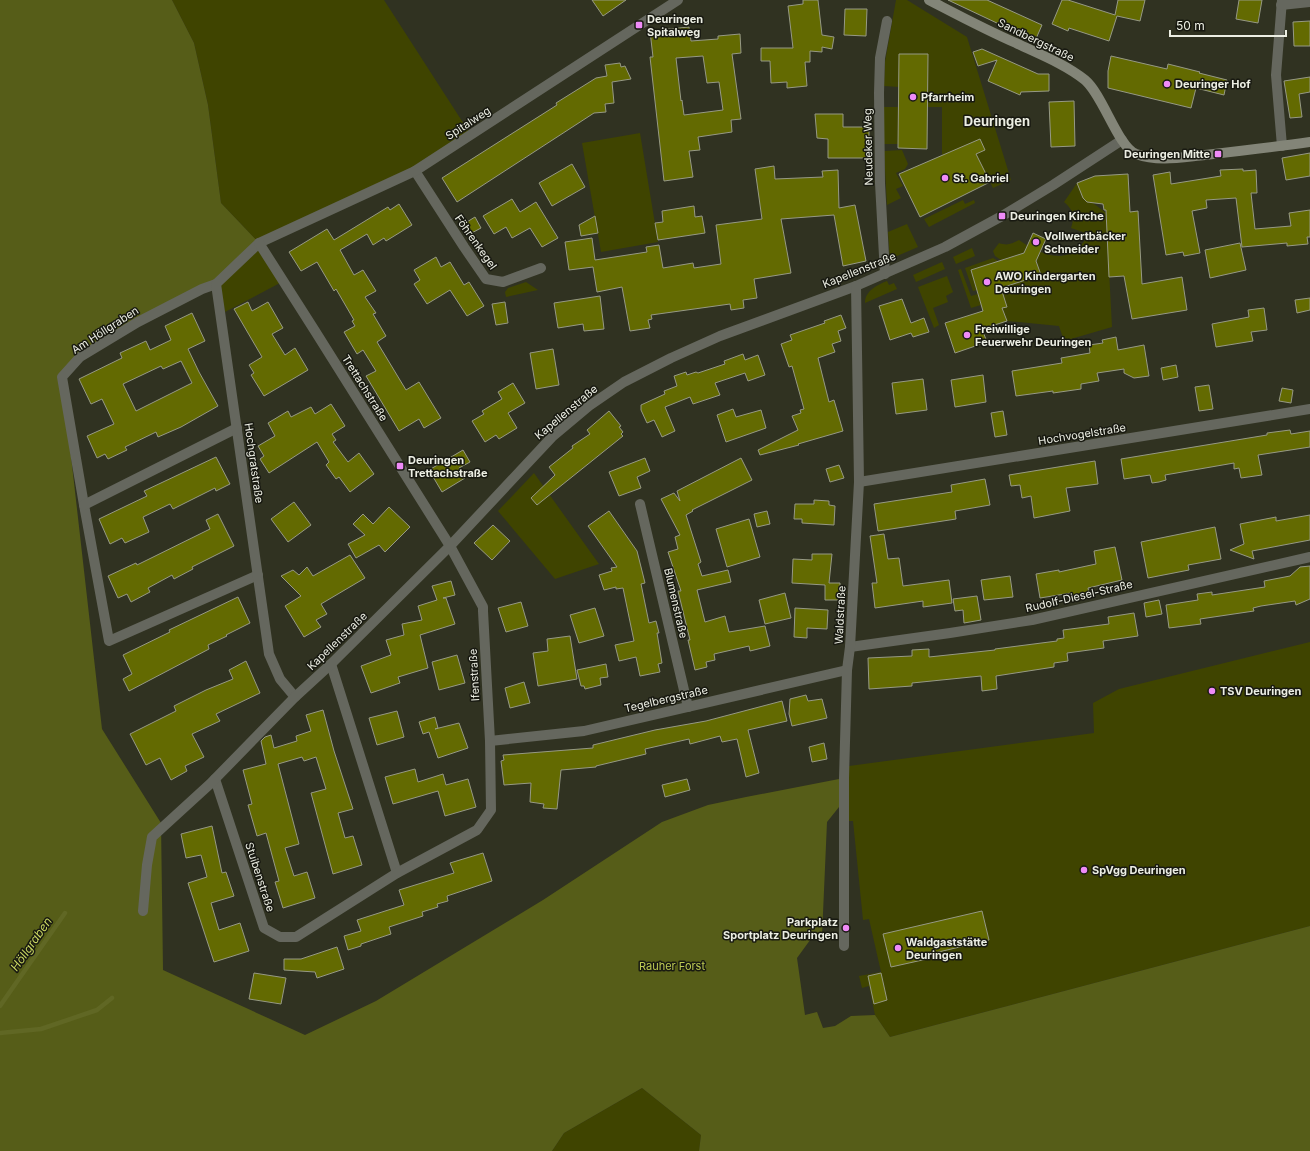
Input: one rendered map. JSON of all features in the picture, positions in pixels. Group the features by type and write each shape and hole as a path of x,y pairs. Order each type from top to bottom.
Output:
{"street":[{"name":"Spitalweg","path":"259,243 415,171 678,0"},
{"name":"Sandbergstraße","path":"929,0 978,26 1068,68 1086,81 1095,92 1122,140 1134,153 1168,158 1310,142"},
{"path":"1282,146 1276,75 1282,2 1310,2"},
{"name":"Neudeker Weg","path":"885,274 880,183 879,93 880,58 887,21"},
{"name":"Kapellenstraße","path":"143,911 147,865 152,837 215,779 295,697 331,664 450,546 552,437 589,406 624,382 671,358 720,336 856,286 945,247 1002,216 1122,140"},
{"name":"Föhrenkegel","path":"415,171 486,279 503,282 542,268"},
{"path":"216,284 259,243"},
{"name":"Trettachstraße","path":"259,243 450,546"},
{"name":"Hochgratstraße","path":"216,284 269,654 280,679 295,697"},
{"name":"Am Höllgraben","path":"216,284 202,288 138,322 80,357 62,377 109,641 258,576"},
{"name":"Waldstraße","path":"844,946 844,785 847,670 850,647 858,482 856,286"},
{"name":"Hochvogelstraße","path":"858,482 1310,409"},
{"path":"84,504 237,428"},
{"name":"Blumenstraße","path":"640,504 688,706"},
{"name":"Ifenstraße","path":"450,546 483,607 490,741 491,810"},
{"name":"Rudolf-Diesel-Straße","path":"850,647 1032,620 1310,557"},
{"path":"331,664 396,874"},
{"name":"Tegelbergstraße","path":"490,741 584,731 847,670"},
{"name":"Stuibenstraße","path":"215,779 264,928 280,937 296,937 396,874 477,830 491,810"}],"shaded area":[{"path":"172,0 384,0 471,135 415,171 259,243 221,203 208,105 194,43"},
{"path":"896,0 907,0 967,37 1011,180 993,188 976,154 985,150 942,155 942,107 927,107 928,54 899,54 899,87 884,86 885,62"},
{"path":"884,107 898,107 898,144 883,144"},
{"path":"640,133 658,242 601,252 582,143"},
{"path":"902,150 908,164 905,169 896,173 903,186 896,189 901,198 887,205 884,151"},
{"path":"1077,183 1083,198 1087,202 1093,203 1106,213 1112,327 1064,341 1059,326 1007,321 1002,308 1007,307 998,278 1008,286 1041,275 1033,250 1001,260 995,256 993,251 999,243 1009,244 1019,240 1042,253 1062,256 1069,254 1082,244 1086,238 1083,232 1071,228 1073,214 1064,202"},
{"path":"963,200 965,204 974,200 975,203 929,227 924,219"},
{"path":"907,224 918,247 890,259 888,232"},
{"path":"972,248 975,256 956,264 953,257"},
{"path":"258,250 280,283 225,312 220,286"},
{"path":"993,258 998,261 999,264 994,263 971,270 977,290 973,291 965,268"},
{"path":"942,262 945,269 916,282 913,275"},
{"path":"961,269 971,296 978,294 981,305 971,308 958,270"},
{"path":"947,276 953,292 946,296 948,302 933,308 939,325 934,328 918,287"},
{"path":"887,281 889,285 894,283 897,289 865,303 869,292"},
{"path":"526,282 538,290 506,297 505,292 508,288"},
{"path":"534,473 599,564 555,579 498,511"},
{"name":"SpVgg Deuringen","path":"1310,642 1310,926 890,1037 875,1015 869,986 862,988 859,976 881,972 869,919 863,920 853,821 849,821 849,766 1094,733 1093,703 1119,689"},
{"path":"642,1088 701,1135 699,1151 552,1151 564,1133"}],"green space":[{"name":"Rauher Forst","path":"0,0 172,0 194,43 208,105 221,203 259,243 216,284 101,345 62,377 102,729 161,823 163,970 305,1035 376,1001 543,900 662,822 708,805 839,779 839,807 827,822 822,936 813,936 797,958 805,1015 817,1012 823,1028 835,1026 851,1016 875,1015 890,1037 1310,926 1310,1151 699,1151 701,1135 642,1088 564,1133 552,1151 0,1151"}],"building":[{"path":"592,0 626,0 603,16"},
{"path":"803,0 818,0 822,35 834,37 832,49 822,47 822,52 810,51 810,62 805,62 807,86 787,88 787,82 771,83 770,61 761,61 761,48 793,48 788,6 803,4"},
{"path":"948,0 987,0 1042,25 1035,41"},
{"path":"1062,0 1068,0 1115,15 1118,0 1145,0 1140,21 1117,16 1109,41 1069,28 1068,31 1052,24"},
{"path":"1239,0 1262,0 1258,23 1236,19"},
{"path":"845,9 867,9 866,36 844,35"},
{"path":"1310,21 1310,46 1294,46 1293,22"},
{"path":"689,27 691,41 718,39 718,36 740,34 741,53 732,54 741,119 731,120 732,132 698,137 700,150 689,151 693,177 664,181 650,57 653,57 650,31","holes":["703,56 707,83 719,82 723,110 684,115 676,58"]},
{"path":"982,49 1038,74 1049,74 1049,91 1021,92 1020,95 988,81 997,60 978,66 973,52"},
{"name":"Pfarrheim","path":"899,54 928,54 927,149 898,148"},
{"name":"Deuringer Hof","path":"1111,56 1167,69 1168,64 1227,80 1224,95 1196,88 1191,108 1108,88 1108,71"},
{"path":"620,63 621,67 625,66 631,79 612,82 614,103 605,104 606,112 594,113 457,202 442,178 557,105 556,103 596,78 607,76 605,65"},
{"path":"1310,77 1310,92 1299,94 1302,117 1290,118 1284,81"},
{"path":"1074,101 1075,146 1051,147 1049,102"},
{"path":"815,114 843,114 843,127 869,127 869,158 828,158 828,139 817,138"},
{"name":"St. Gabriel","path":"980,139 985,150 976,154 990,182 920,217 899,174"},
{"path":"1310,153 1310,176 1286,180 1282,158"},
{"path":"572,164 585,187 552,206 539,183"},
{"path":"774,166 775,179 823,177 822,171 838,170 839,208 855,205 866,261 843,266 834,215 781,219 791,273 754,279 757,298 743,300 744,308 731,310 730,304 651,315 652,319 648,320 650,328 630,331 622,287 597,292 593,267 569,270 565,242 592,238 595,260 647,252 646,247 659,245 663,268 693,263 694,268 721,264 716,225 762,219 755,169"},
{"path":"1243,169 1243,171 1256,170 1257,193 1251,193 1255,229 1291,226 1289,213 1310,210 1310,237 1307,237 1308,244 1287,246 1287,243 1242,247 1236,198 1206,200 1207,208 1192,211 1200,253 1184,256 1183,252 1166,255 1153,175 1170,172 1171,184 1221,176 1220,170"},
{"path":"1128,174 1130,212 1138,211 1142,284 1182,277 1187,310 1132,319 1124,276 1109,277 1106,210 1104,210 1103,204 1087,202 1083,198 1077,183 1095,176"},
{"path":"512,199 520,212 536,202 558,238 542,247 530,228 512,238 506,227 494,234 483,216"},
{"path":"399,204 412,225 386,241 384,238 373,245 367,234 340,250 354,275 363,270 376,291 365,297 376,313 373,314 386,336 377,342 406,390 419,382 441,418 424,428 419,419 399,431 366,376 376,371 363,350 357,354 344,332 355,326 352,321 354,320 336,289 334,291 317,262 301,271 289,252 327,229 334,240 388,207 390,210"},
{"path":"694,206 695,217 702,216 705,233 658,240 655,223 663,222 662,211"},
{"path":"595,216 598,233 581,236 579,225"},
{"path":"475,217 481,228 468,235 462,225"},
{"path":"1033,233 1046,239 1036,261 1041,275 1001,288 1007,307 1002,308 1007,321 982,329 987,342 955,353 945,323 983,311 971,270 1024,253"},
{"path":"1240,243 1246,270 1210,278 1205,250"},
{"path":"436,257 441,267 450,262 464,285 469,282 484,306 467,316 450,290 427,304 414,284 420,280 414,270"},
{"path":"600,296 604,329 584,331 583,324 558,328 554,303"},
{"path":"1310,298 1310,310 1297,313 1295,300"},
{"path":"902,299 911,323 924,318 929,332 913,337 911,333 890,340 879,306"},
{"path":"248,302 252,311 268,302 283,328 272,334 285,355 295,348 308,370 264,396 251,375 254,373 249,365 262,357 234,309"},
{"path":"505,302 508,323 496,325 492,304"},
{"path":"1264,308 1267,330 1251,332 1253,341 1216,347 1212,324 1249,317 1248,310"},
{"path":"192,313 205,341 188,349 218,406 181,427 158,437 156,432 125,447 127,450 108,459 105,454 97,458 87,436 114,424 102,399 91,404 79,379 122,358 120,353 146,341 150,350 171,340 165,326","holes":["181,361 192,383 136,411 123,384 161,366 163,369"]},
{"path":"841,315 846,328 838,331 841,341 832,344 835,352 818,358 829,402 834,400 843,431 798,444 799,445 760,455 758,450 798,430 792,416 801,413 800,410 804,409 792,366 789,367 781,344 792,340 790,335 825,323 824,321"},
{"path":"1116,337 1118,350 1144,345 1149,376 1134,378 1124,373 1124,369 1097,373 1099,381 1081,384 1081,389 1016,396 1012,371 1062,363 1061,358 1090,353 1089,345 1103,343 1102,340"},
{"path":"553,349 559,385 536,389 530,353"},
{"path":"743,354 745,360 758,355 765,375 748,381 745,373 715,383 720,395 693,404 690,397 665,407 675,431 662,437 654,420 647,423 641,410 641,405 665,394 664,391 677,386 674,376 686,372 687,375 696,372 698,373 725,364 724,361"},
{"path":"1176,365 1178,377 1163,380 1161,368"},
{"path":"983,375 986,402 955,407 951,380"},
{"path":"923,379 927,410 896,414 892,383"},
{"path":"513,383 525,403 508,413 517,428 499,439 496,435 485,442 472,421 484,414 482,411 502,399 498,392"},
{"path":"1209,385 1213,409 1199,411 1195,387"},
{"path":"1282,388 1293,390 1291,403 1279,401"},
{"path":"331,404 345,426 332,434 336,440 333,442 348,462 359,453 374,474 350,492 339,477 336,479 326,465 329,462 317,442 269,473 260,459 264,456 258,446 275,436 268,423 288,411 291,417 311,407 315,414"},
{"path":"733,409 736,417 761,410 766,428 726,442 717,415"},
{"path":"609,411 621,426 619,427 623,432 621,434 623,436 537,505 531,498 555,475 549,467 573,448 572,446 590,434 587,430"},
{"path":"1003,411 1007,435 995,437 991,413"},
{"path":"1290,430 1291,434 1310,431 1310,447 1258,455 1262,475 1241,478 1239,468 1234,469 1234,463 1165,475 1166,480 1159,482 1152,483 1150,475 1124,479 1121,459"},
{"path":"463,450 470,462 459,468 465,478 442,492 429,470"},
{"path":"216,457 230,484 216,491 215,488 173,509 170,504 143,517 149,532 125,543 122,538 110,544 99,519 147,496 144,491"},
{"path":"645,458 650,471 637,477 641,488 619,496 609,472"},
{"path":"741,458 752,480 692,510 693,511 686,515 701,562 698,564 702,576 728,570 731,582 697,590 705,622 725,616 729,632 765,626 770,646 750,651 749,646 714,654 715,660 706,662 707,667 695,670 688,640 690,640 678,591 681,591 668,552 678,549 675,537 680,535 661,499 674,493 680,501 677,491"},
{"path":"1095,461 1098,484 1066,488 1070,511 1034,518 1031,496 1022,498 1020,485 1011,486 1009,475"},
{"path":"839,465 844,478 830,482 826,469"},
{"path":"985,479 990,505 955,511 956,519 878,531 874,504 952,492 951,485"},
{"path":"814,500 829,501 829,505 835,506 834,525 802,523 802,519 794,519 795,504 814,504"},
{"path":"294,502 311,525 288,542 271,519"},
{"path":"389,507 410,527 385,552 379,545 356,558 348,544 365,535 353,524 363,514 373,524"},
{"path":"609,511 637,551 645,583 641,584 649,623 656,621 659,633 657,633 662,663 658,664 660,672 640,676 636,657 619,661 615,645 634,641 623,588 616,589 616,587 604,590 599,575 612,571 611,568 617,567 588,526"},
{"path":"767,511 770,524 757,527 754,514"},
{"path":"218,514 234,546 192,567 193,569 174,579 172,575 148,588 150,592 131,602 127,594 118,598 108,576 136,563 137,565 210,529 206,520"},
{"path":"1310,515 1310,540 1252,551 1254,559 1230,550 1244,544 1240,524 1276,517 1276,521"},
{"path":"749,519 760,557 727,567 716,529"},
{"path":"493,525 510,541 492,560 474,543"},
{"path":"1215,527 1221,559 1188,565 1189,570 1148,578 1141,542"},
{"path":"884,534 888,559 899,558 903,586 949,580 952,603 923,607 923,601 875,608 872,583 877,583 870,536"},
{"path":"1115,547 1122,580 1088,588 1090,597 1073,601 1071,593 1040,598 1036,574 1059,570 1059,572 1096,564 1094,551"},
{"path":"812,554 832,554 829,583 840,583 840,600 825,600 825,585 792,583 793,559 812,560"},
{"path":"350,555 365,578 321,604 327,614 316,620 321,627 304,637 285,606 301,596 281,576 293,570 299,575 307,567 313,576"},
{"path":"1310,566 1310,599 1296,605 1295,601 1261,606 1253,608 1254,611 1200,619 1201,624 1169,628 1166,605 1198,600 1197,594 1212,592 1212,595 1265,587 1264,581 1290,576 1300,567"},
{"path":"1010,576 1013,597 984,600 981,580"},
{"path":"451,581 455,595 443,598 446,598 455,624 420,635 428,668 398,677 400,683 371,693 361,666 391,655 386,640 404,635 402,624 422,620 418,606 437,600 432,586"},
{"path":"785,593 791,618 765,624 759,600"},
{"path":"977,596 981,620 964,623 963,610 955,611 953,599"},
{"path":"238,597 250,623 208,645 209,649 129,691 123,679 132,674 123,655 170,632 169,630"},
{"path":"1159,600 1162,614 1146,617 1144,603"},
{"path":"521,602 528,626 506,632 498,608"},
{"path":"595,608 604,636 579,643 570,615"},
{"path":"795,608 828,610 827,629 807,628 807,638 794,637"},
{"path":"1134,613 1138,636 1103,641 1104,648 1067,653 1068,661 1054,663 1054,667 996,676 997,689 982,691 981,676 912,683 912,686 869,689 868,658 912,656 912,650 929,649 929,657 995,650 1057,641 1057,639 1064,638 1063,630 1109,624 1108,617"},
{"path":"570,636 577,679 538,686 533,653 548,651 547,639"},
{"path":"457,655 465,683 439,690 432,662"},
{"path":"246,661 260,693 216,714 220,721 192,734 204,757 185,766 187,771 171,780 160,758 146,765 130,734 176,711 174,706 206,690 233,679 229,670"},
{"path":"606,664 608,677 600,678 601,685 585,689 584,686 581,686 577,670"},
{"path":"524,682 530,703 510,708 505,688"},
{"path":"806,695 808,701 822,699 827,718 792,726 789,714 790,699"},
{"path":"782,701 787,721 748,730 759,773 746,777 737,739 722,742 720,736 690,744 689,739 645,749 646,754 596,767 561,770 557,809 543,808 544,804 530,802 531,783 504,785 501,761 504,760 503,755 593,748 593,745 655,730 706,721"},
{"path":"323,710 334,751 353,809 338,813 345,838 353,836 362,865 333,874 311,793 326,789 316,757 304,761 302,757 278,764 299,844 285,848 294,876 307,872 315,898 283,908 275,882 279,881 266,833 257,836 248,805 252,804 243,770 266,764 261,741 265,737 271,735 274,748 297,741 296,736 311,731 306,715"},
{"path":"397,711 404,737 377,745 369,718"},
{"path":"435,717 438,728 435,729 459,723 468,748 438,758 429,732 423,734 419,722"},
{"path":"824,743 827,759 812,762 809,747"},
{"path":"415,769 418,782 443,774 446,785 468,779 476,807 445,816 438,791 393,804 385,777"},
{"path":"687,779 690,790 665,797 662,785"},
{"path":"212,826 222,873 226,872 234,896 211,903 219,930 240,923 249,951 214,962 188,883 207,877 201,855 186,858 181,834"},
{"path":"483,853 492,881 447,896 448,901 437,904 438,907 422,912 423,916 389,927 391,934 348,950 344,936 361,931 357,920 404,905 399,890 454,873 450,863"},
{"path":"982,911 989,940 926,955 927,959 891,967 883,934"},
{"path":"337,947 344,969 317,978 315,972 284,970 284,959 301,959"},
{"path":"254,973 286,978 281,1004 249,999"},
{"path":"881,973 887,1000 874,1004 868,976"}],"waterway":[{"name":"Höllgraben","path":"0,1006 65,913"},
{"name":"Höllgraben","path":"0,1033 41,1029 97,1010 112,998"}],"place":[{"name":"Deuringen Spitalweg","path":"639,25"},
{"name":"Deuringer Hof","path":"1167,84"},
{"name":"Pfarrheim","path":"913,97"},
{"name":"Deuringen Mitte","path":"1218,154"},
{"name":"St. Gabriel","path":"945,178"},
{"name":"Deuringen Kirche","path":"1002,216"},
{"name":"Vollwertbäcker Schneider","path":"1036,242"},
{"name":"AWO Kindergarten Deuringen","path":"987,282"},
{"name":"Freiwillige Feuerwehr Deuringen","path":"967,335"},
{"name":"Deuringen Trettachstraße","path":"400,466"},
{"name":"TSV Deuringen","path":"1212,691"},
{"name":"SpVgg Deuringen","path":"1084,870"},
{"name":"Parkplatz Sportplatz Deuringen","path":"846,928"},
{"name":"Waldgaststätte Deuringen","path":"898,948"}],"district":[{"name":"Deuringen","path":"997,121"}]}
